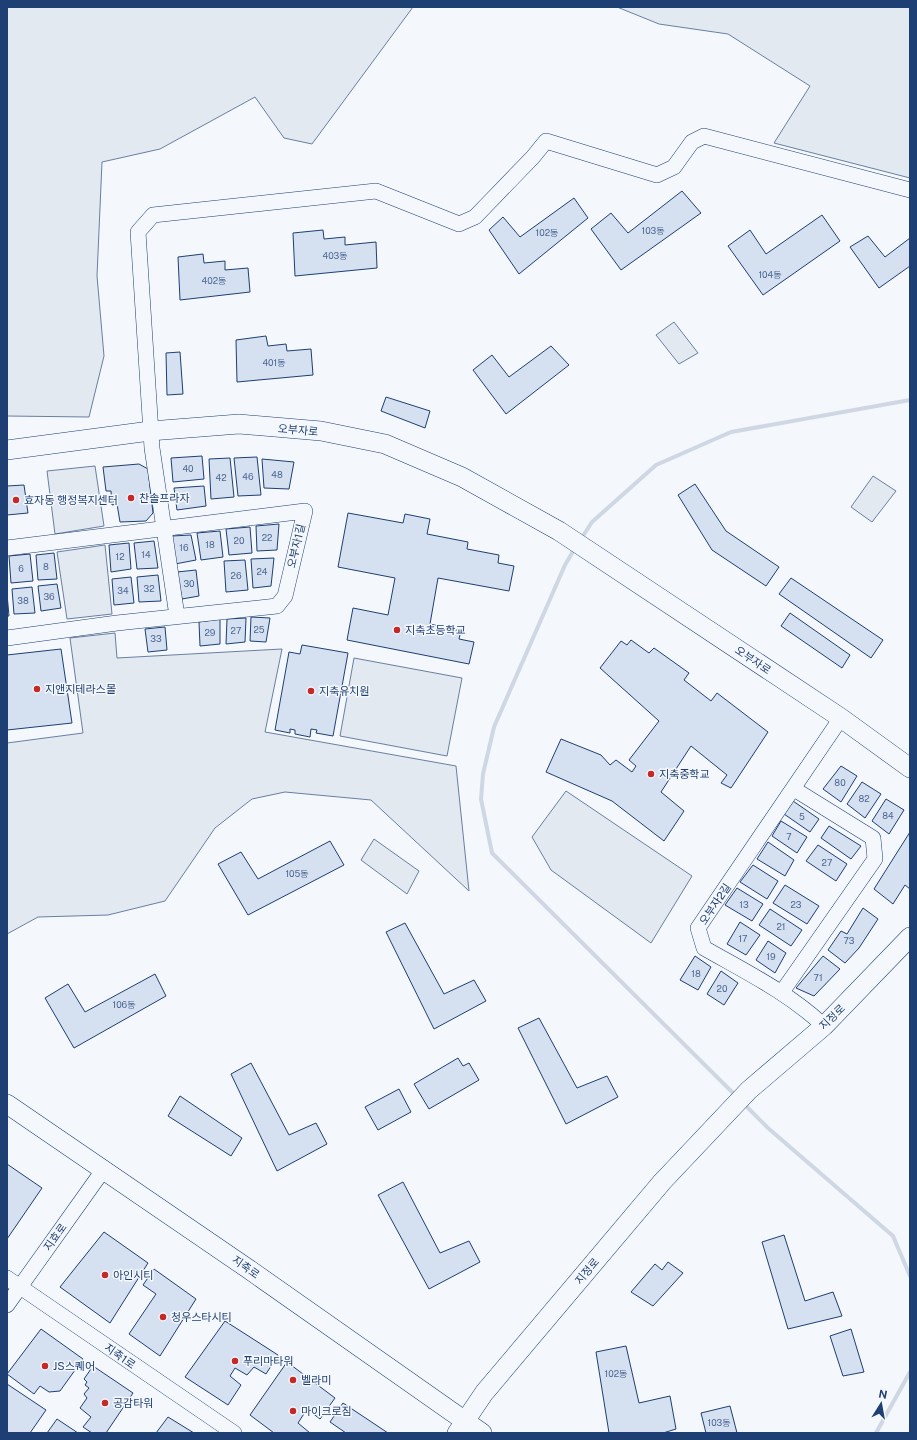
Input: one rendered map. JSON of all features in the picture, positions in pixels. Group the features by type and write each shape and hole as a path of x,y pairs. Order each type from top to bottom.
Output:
{"main road":[{"name":"오부자로","path":"7,450 150,431 239,424 321,431 385,444 462,477 566,536 841,718 910,768"},
{"name":"지정로","path":"461,1427 484,1393 646,1200 748,1090 824,1026 910,937"},
{"name":"지축로","path":"7,1104 104,1170 461,1427 482,1433"}],"street":[{"path":"178,616 163,529 150,431 138,232 153,215 376,191 460,224 476,217 533,157 546,141 657,175 674,167 692,142 704,136 910,190"},
{"name":"오부자1길","path":"7,548 305,511 285,596 277,606 178,616 7,638"},
{"name":"오부자2길","path":"824,1026 807,1010 782,992 704,948 698,928 841,718"},
{"path":"782,992 875,858 873,838 794,789"},
{"name":"지효로","path":"7,1305 104,1170"},
{"name":"지축1로","path":"7,1278 234,1433"}],"shaded area":[{"path":"7,7 413,7 312,144 284,138 255,97 160,149 102,162 97,276 104,356 89,417 7,416"},
{"path":"617,7 910,7 910,178 774,143 810,86 728,34 659,24"},
{"path":"674,322 698,353 679,364 656,335"},
{"path":"95,466 104,526 55,534 47,471"},
{"path":"873,476 896,491 872,522 851,507"},
{"path":"105,545 112,614 67,619 57,552"},
{"path":"115,633 117,658 282,649 265,732 456,766 469,891 371,800 285,792 252,799 215,828 165,901 108,915 38,917 7,934 7,743 83,733 70,638"},
{"path":"354,658 462,678 447,756 340,736"},
{"path":"566,791 692,876 651,943 551,870 532,837"},
{"path":"374,839 419,871 407,894 361,860"}],"building":[{"path":"682,191 701,213 621,270 591,229 611,213 628,233"},
{"path":"574,198 588,218 519,274 489,230 503,217 520,237"},
{"path":"822,215 840,241 763,295 728,246 750,230 766,254"},
{"path":"323,230 324,239 345,237 345,245 376,242 377,268 295,276 293,233"},
{"path":"868,236 885,257 910,238 910,266 879,288 850,247"},
{"path":"203,254 204,263 225,261 225,270 248,268 250,292 180,300 178,257"},
{"path":"266,336 268,346 286,344 287,351 311,349 313,375 237,382 236,340"},
{"path":"551,346 569,365 506,414 473,370 492,355 509,377"},
{"path":"180,352 183,394 167,395 166,353"},
{"path":"386,397 430,411 425,428 381,411"},
{"path":"202,456 204,479 173,482 171,458"},
{"path":"257,457 261,495 238,496 234,458"},
{"path":"230,458 234,497 211,499 209,459"},
{"path":"262,459 294,462 289,489 264,488"},
{"name":"찬솔프라자","path":"139,464 148,469 153,513 146,521 120,522 117,504 112,505 111,491 106,491 103,467"},
{"path":"695,484 726,531 779,567 766,586 712,550 678,495"},
{"name":"효자동 행정복지센터","path":"24,485 28,513 7,515 7,486"},
{"path":"204,486 206,506 177,510 174,488"},
{"path":"348,513 403,523 405,514 430,519 427,534 468,542 467,549 499,555 498,563 514,566 509,591 438,578 430,624 461,631 459,639 474,642 469,664 347,640 353,608 388,615 395,578 338,567"},
{"path":"279,524 277,550 257,551 256,526"},
{"path":"250,527 252,553 229,555 226,529"},
{"path":"220,531 223,557 201,560 197,533"},
{"path":"191,535 196,560 175,564 172,536"},
{"path":"154,541 158,568 137,569 134,543"},
{"path":"129,543 131,569 111,572 109,545"},
{"path":"54,553 57,579 38,580 36,555"},
{"path":"30,554 33,581 11,583 9,556"},
{"path":"274,558 271,586 253,588 251,559"},
{"path":"245,560 248,590 226,592 224,561"},
{"path":"196,570 199,596 182,599 177,572"},
{"path":"158,575 161,601 139,602 137,577"},
{"path":"131,577 134,603 114,605 112,579"},
{"path":"791,578 883,640 871,658 779,594"},
{"path":"57,584 61,608 41,611 38,586"},
{"path":"32,587 35,613 14,614 12,589"},
{"path":"7,594 9,616 7,616"},
{"path":"790,613 850,655 842,668 781,626"},
{"path":"251,617 270,618 266,642 250,641"},
{"path":"246,618 245,642 226,644 227,619"},
{"path":"220,619 220,644 200,646 199,622"},
{"path":"165,627 167,650 148,652 145,629"},
{"path":"631,640 649,653 654,648 689,673 684,680 711,701 717,693 768,732 731,788 721,783 727,775 691,746 661,792 684,811 664,841 612,801 546,772 561,739 601,755 610,765 616,760 632,772 636,766 629,760 659,721 600,668 621,641 627,645"},
{"name":"지축유치원","path":"302,645 348,653 333,736 316,733 317,730 311,729 310,737 295,734 295,730 290,729 290,733 275,730 289,652 300,654"},
{"name":"지앤지테라스몰","path":"61,649 72,723 7,730 7,655"},
{"path":"841,766 857,776 841,802 823,789"},
{"path":"862,782 881,794 865,818 847,804"},
{"path":"886,799 904,810 889,834 872,821"},
{"path":"793,801 819,819 810,832 784,814"},
{"path":"781,821 807,837 797,853 772,836"},
{"path":"829,826 861,846 851,859 821,838"},
{"path":"910,832 910,889 905,885 893,904 874,889"},
{"path":"330,841 344,865 248,915 218,864 241,852 258,879"},
{"path":"768,842 794,860 785,876 757,859"},
{"path":"818,845 847,864 836,881 806,861"},
{"path":"753,865 778,881 767,899 740,882"},
{"path":"785,885 819,906 807,924 773,903"},
{"path":"737,888 763,904 752,921 725,905"},
{"path":"863,908 878,919 859,948 845,963 828,950 841,931 847,934"},
{"path":"770,909 802,930 791,946 759,925"},
{"path":"740,922 760,935 746,955 727,944"},
{"path":"405,923 444,994 474,980 486,1001 434,1029 386,932"},
{"path":"768,941 786,953 775,973 756,960"},
{"path":"695,956 711,967 698,990 680,980"},
{"path":"823,956 840,969 814,996 796,988"},
{"path":"721,971 738,983 724,1005 707,994"},
{"path":"155,974 166,996 74,1048 45,998 68,984 85,1012"},
{"path":"539,1018 577,1088 607,1076 618,1097 566,1124 518,1028"},
{"path":"458,1058 463,1066 469,1063 479,1080 429,1109 414,1084"},
{"path":"251,1063 289,1135 316,1123 327,1144 277,1171 231,1074"},
{"path":"399,1089 411,1112 378,1130 365,1107"},
{"path":"180,1096 242,1138 231,1156 168,1116"},
{"path":"7,1164 42,1188 7,1239"},
{"path":"403,1182 440,1253 469,1241 480,1262 429,1289 378,1195"},
{"name":"아인시티","path":"104,1232 148,1263 110,1323 60,1287"},
{"path":"784,1235 805,1301 833,1292 842,1316 788,1329 762,1242"},
{"path":"668,1262 683,1273 653,1306 631,1292 655,1264 662,1270"},
{"name":"청우스타시티","path":"154,1269 196,1299 160,1356 129,1334 156,1294 143,1285"},
{"name":"푸리마타워","path":"225,1321 278,1355 266,1374 254,1367 247,1375 235,1368 230,1376 241,1385 228,1405 185,1377"},
{"name":"JS스퀘어","path":"41,1329 83,1359 60,1391 49,1392 40,1386 34,1394 7,1374"},
{"path":"851,1329 864,1372 843,1376 830,1336"},
{"path":"626,1346 639,1403 670,1396 676,1429 663,1433 609,1433 596,1352"},
{"name":"벨라미","path":"287,1362 335,1398 320,1419 307,1409 298,1423 310,1433 274,1433 250,1415"},
{"name":"공감타워","path":"93,1366 133,1393 106,1433 92,1433 83,1427 91,1417 80,1408 87,1398 84,1394 89,1388 85,1385 87,1382 84,1379"},
{"path":"7,1384 46,1410 30,1433 7,1433"},
{"path":"343,1403 388,1433 346,1433 330,1422"},
{"path":"730,1406 737,1433 706,1433 701,1413"},
{"path":"168,1417 194,1433 156,1433"},
{"path":"57,1419 78,1433 47,1433"}],"waterway":[{"path":"581,539 592,522 656,465 731,432 910,400"},
{"path":"575,548 565,565 494,727 483,774 481,799 492,853 737,1097"},
{"path":"743,1103 768,1128 893,1236 910,1276"},
{"path":"876,1433 910,1372"}],"place":[{"name":"찬솔프라자","path":"131,498"},
{"name":"효자동 행정복지센터","path":"16,500"},
{"name":"지축초등학교","path":"397,630"},
{"name":"지앤지테라스몰","path":"37,689"},
{"name":"지축유치원","path":"311,691"},
{"name":"지축중학교","path":"651,774"},
{"name":"아인시티","path":"105,1275"},
{"name":"청우스타시티","path":"163,1317"},
{"name":"푸리마타워","path":"235,1361"},
{"name":"JS스퀘어","path":"45,1366"},
{"name":"벨라미","path":"293,1380"},
{"name":"공감타워","path":"105,1403"},
{"name":"마이크로짐","path":"293,1411"}]}
